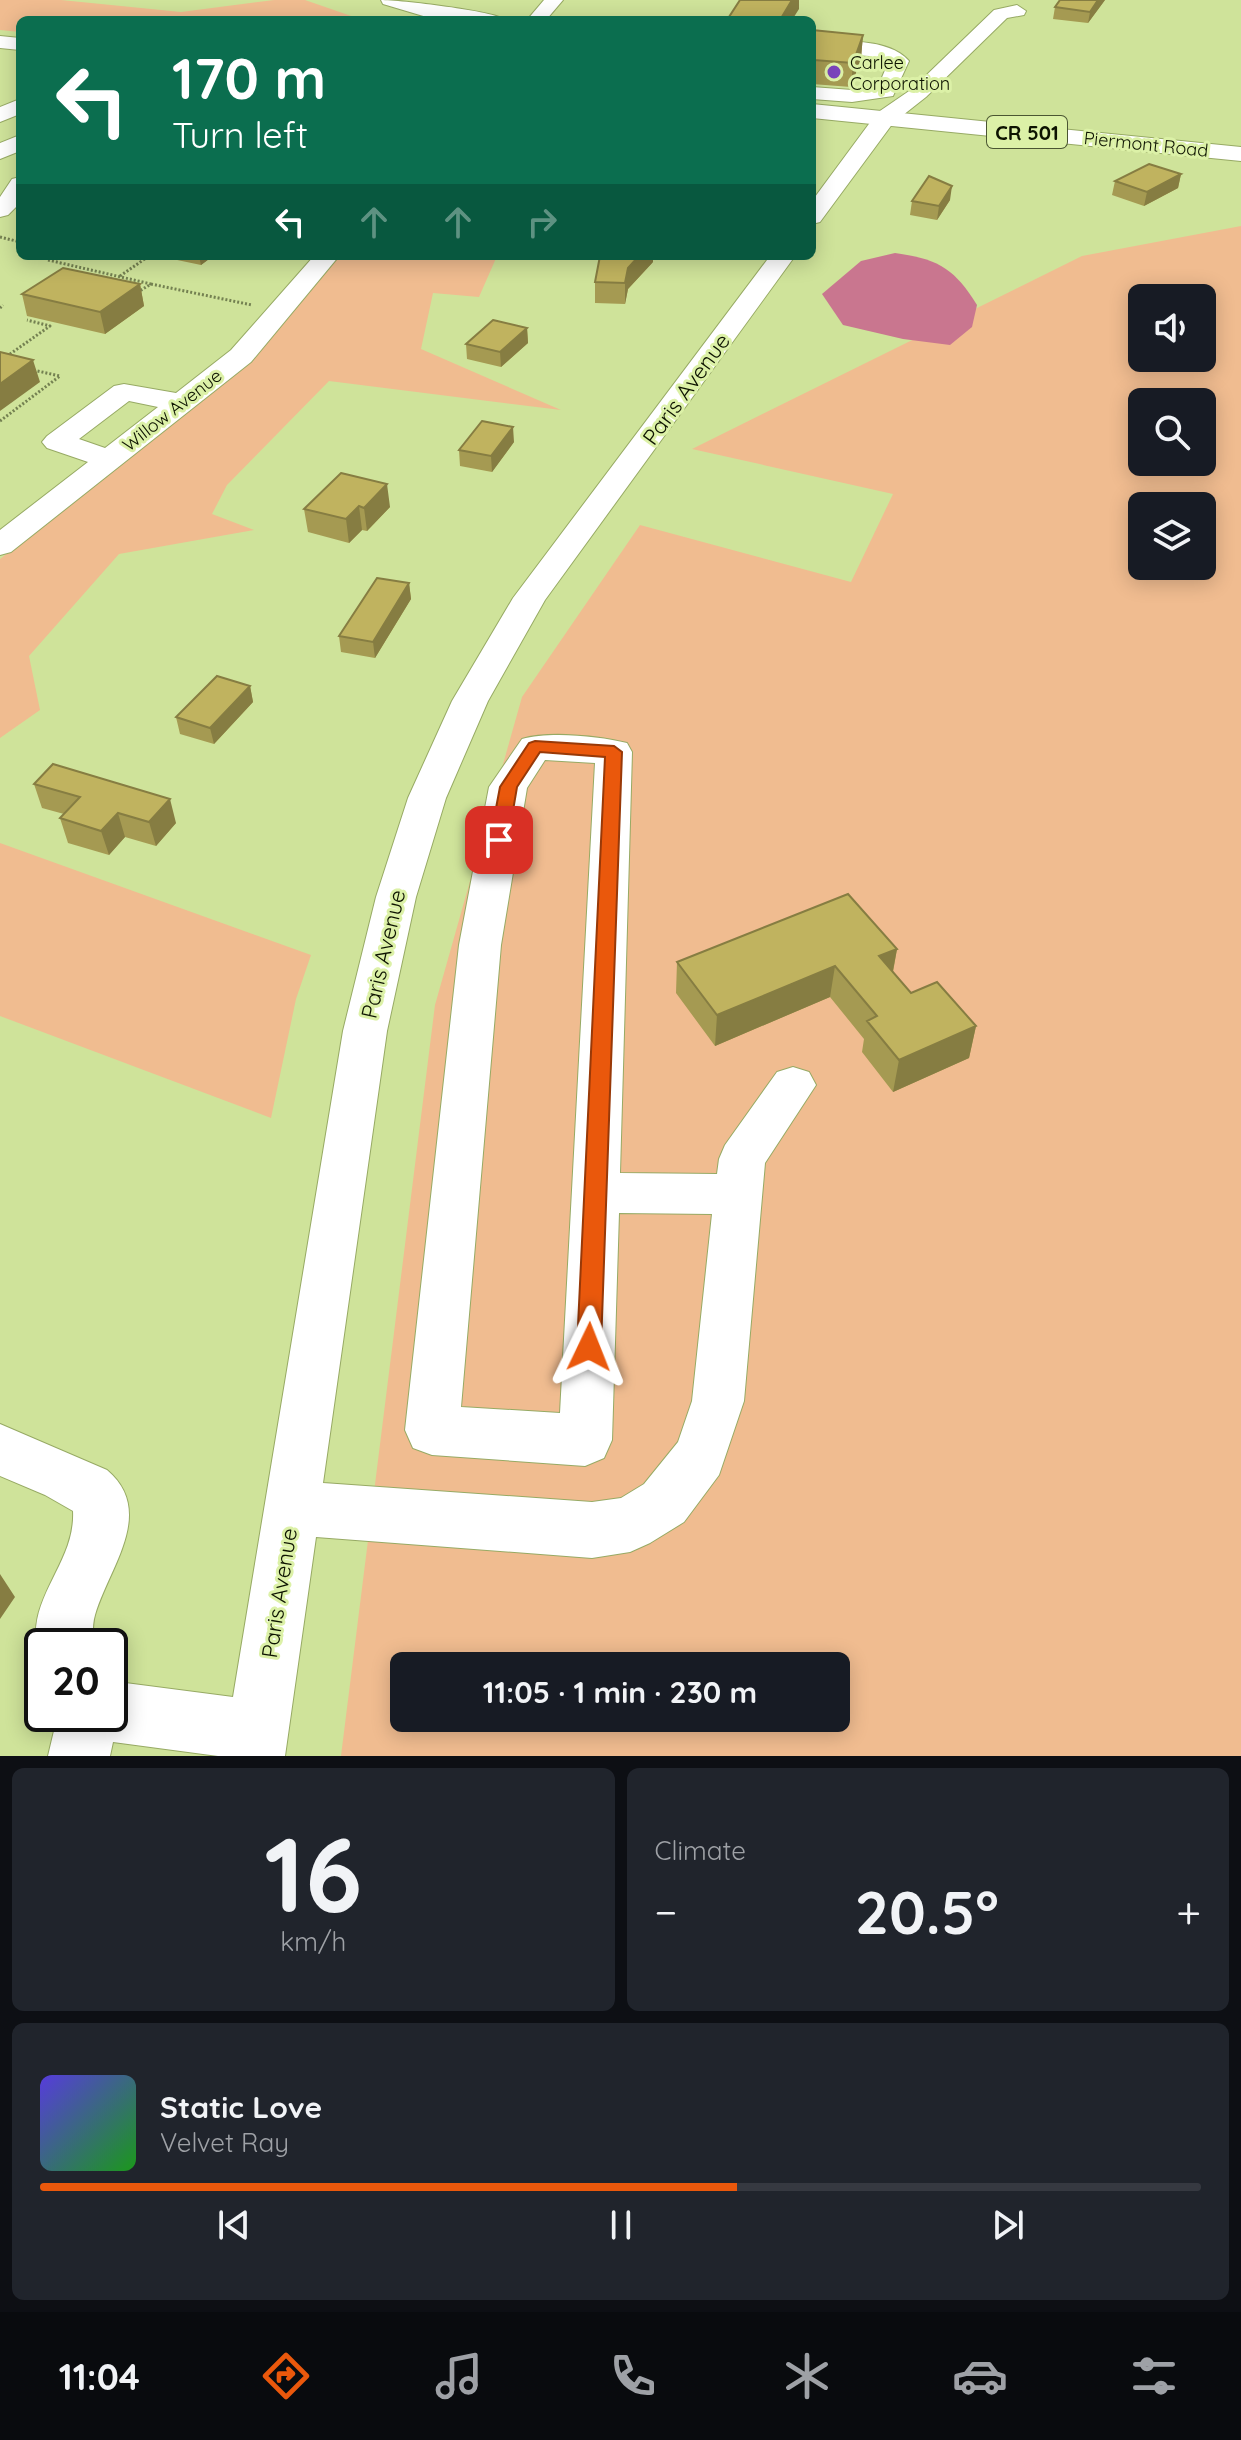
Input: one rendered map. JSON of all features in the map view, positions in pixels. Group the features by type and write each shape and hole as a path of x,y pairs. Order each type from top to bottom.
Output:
{"main road":[{"name":"Piermont Road","path":"816,111 1241,154"}],"street":[{"path":"390,0 430,12 463,16"},
{"path":"540,16 554,0"},
{"path":"816,212 885,118 919,93 1001,14 1017,11"},
{"path":"816,46 873,50 889,54 899,61 886,92 852,96 816,93"},
{"path":"0,210 16,194"},
{"name":"Willow Avenue","path":"7,534 110,459 241,356 324,260"},
{"name":"Paris Avenue","path":"256,1743 365,1031 393,905 441,763 506,636 530,598 780,260"},
{"path":"110,459 57,442 124,392 182,403"},
{"path":"535,747 614,752 595,1193 585,1440 432,1430 480,945 508,787 535,747"},
{"path":"292,1508 592,1530 630,1524 664,1503 700,1457 711,1432 724,1348 742,1159 793,1085"},
{"path":"595,1193 738,1194"},
{"path":"0,1450 79,1484 94,1494 101,1512 101,1531 65,1616 65,1628"},
{"path":"128,1715 256,1743"},
{"path":"79,1756 84,1732"}],"path":[{"path":"48,260 280,311"},
{"path":"119,277 143,260"},
{"path":"90,278 98,272"},
{"path":"133,295 151,284"},
{"path":"2,359 50,326 27,320"},
{"path":"2,359 20,360"},
{"path":"0,421 60,376 28,369 34,364"}],"shaded area":[{"path":"0,0 61,0 181,12 274,0 305,0 351,16 16,16 16,32 0,30"},
{"path":"1241,226 1241,1756 341,1756 435,1005 522,697 640,525 851,582 893,494 692,449 1082,256"},
{"path":"895,253 923,258 944,267 961,282 977,305 972,327 950,345 903,339 843,325 822,294 861,261"},
{"path":"327,260 495,260 479,297 433,293 421,349 561,410 329,381 227,485 212,514 254,530 119,554 29,656 40,710 0,738 0,559 238,370"},
{"path":"0,843 311,955 296,999 271,1118 0,1016"}],"building":[{"path":"740,0 792,0 782,16 730,16"},
{"path":"1060,0 1098,0 1090,12 1055,7"},
{"path":"816,30 863,35 853,63 816,60"},
{"path":"1149,164 1181,174 1147,192 1115,181"},
{"path":"929,176 952,186 939,206 912,201"},
{"path":"599,260 635,260 628,268 625,283 595,282"},
{"path":"63,268 140,284 100,312 22,294"},
{"path":"493,320 527,328 500,352 466,344"},
{"path":"0,352 33,360 0,384"},
{"path":"482,421 513,427 491,456 459,450"},
{"path":"341,473 387,484 364,508 359,506 346,519 304,509"},
{"path":"377,578 409,583 373,642 339,636"},
{"path":"217,676 250,686 210,728 176,717"},
{"path":"53,764 170,799 149,822 118,813 101,831 60,818 80,797 34,784"},
{"path":"848,894 897,949 879,956 911,993 937,982 976,1026 899,1060 867,1021 877,1016 835,966 717,1015 677,962"}],"place":[{"name":"Carlee Corporation","path":"834,72"}],"route":[{"path":"499,840 508,787 535,747 614,752 589,1347"}]}
